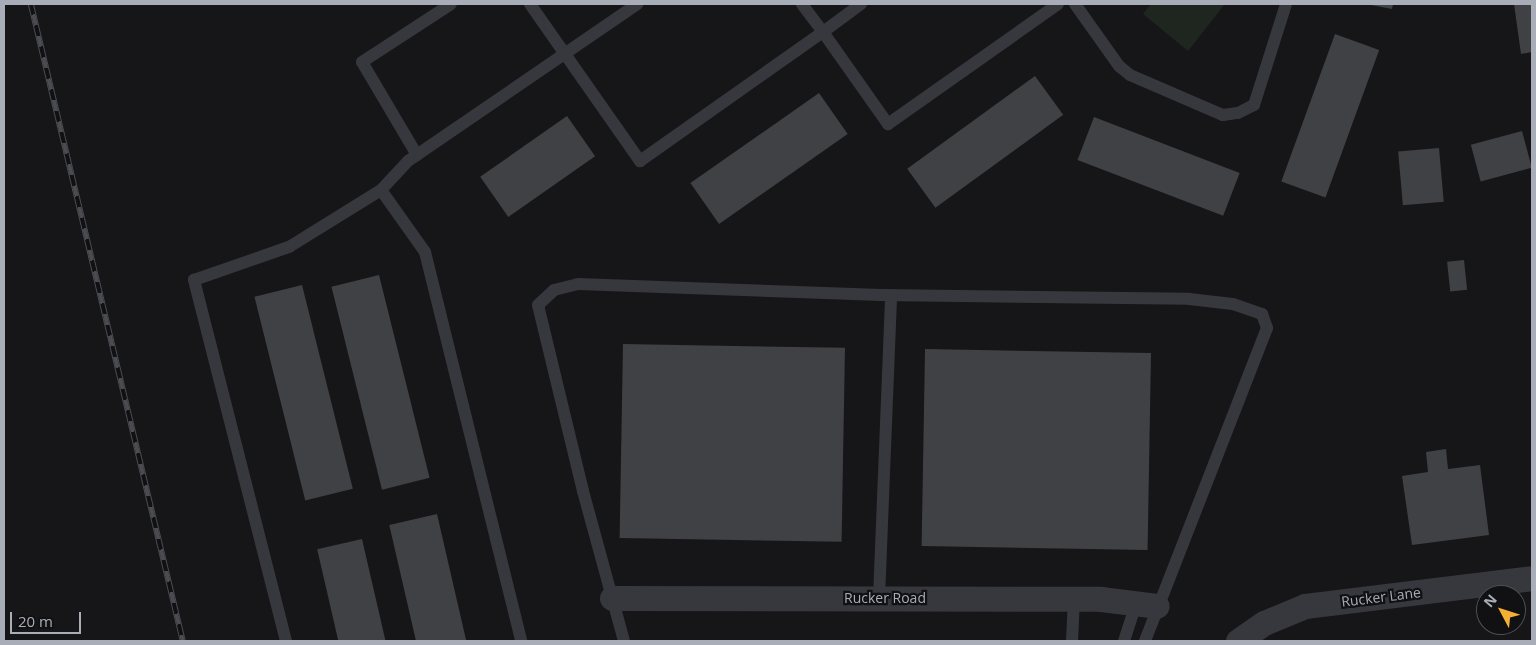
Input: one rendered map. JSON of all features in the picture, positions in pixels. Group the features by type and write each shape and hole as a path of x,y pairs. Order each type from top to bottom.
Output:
{"street":[{"name":"Rucker Lane","path":"1238,641 1264,624 1305,606 1532,578"},
{"name":"Rucker Road","path":"612,598 1074,599 1147,604"}],"lane":[{"path":"417,155 362,62 451,4"},
{"path":"530,4 564,56 640,160 861,4"},
{"path":"286,641 194,280 289,247 381,190 417,155 564,56 637,4"},
{"path":"802,4 888,124 1058,4"},
{"path":"1075,4 1120,66 1130,76 1223,115 1238,113 1254,105 1286,4"},
{"path":"381,190 425,252 521,641"},
{"path":"624,641 538,305 554,290 578,284 891,295 1189,299 1233,304 1262,314 1267,328 1147,604 1124,641"},
{"path":"879,598 891,295"},
{"path":"1072,641 1074,599"},
{"path":"1145,641 1147,604"}],"shaded area":[{"path":"1151,4 1225,4 1188,51 1143,14"}],"building":[{"path":"1366,4 1393,4 1392,9"},
{"path":"1514,4 1532,4 1532,52 1521,54"},
{"path":"1335,34 1379,50 1325,198 1281,182"},
{"path":"1035,76 1063,115 935,208 907,169"},
{"path":"819,93 848,134 719,224 690,183"},
{"path":"567,116 595,156 508,217 480,177"},
{"path":"1094,117 1240,173 1223,216 1078,160"},
{"path":"1522,131 1532,168 1481,181 1471,145"},
{"path":"1439,148 1444,202 1403,205 1398,152"},
{"path":"1464,260 1467,290 1450,292 1447,262"},
{"path":"379,275 430,478 382,490 331,287"},
{"path":"302,285 353,489 305,501 254,297"},
{"path":"623,344 845,348 842,542 620,538"},
{"path":"925,349 1151,353 1148,550 922,546"},
{"path":"1446,449 1448,469 1480,465 1489,535 1412,545 1402,476 1428,472 1426,452"},
{"path":"437,514 466,641 416,641 389,525"},
{"path":"362,539 386,641 338,641 317,549"}],"railway":[{"path":"31,4 183,641"}]}
